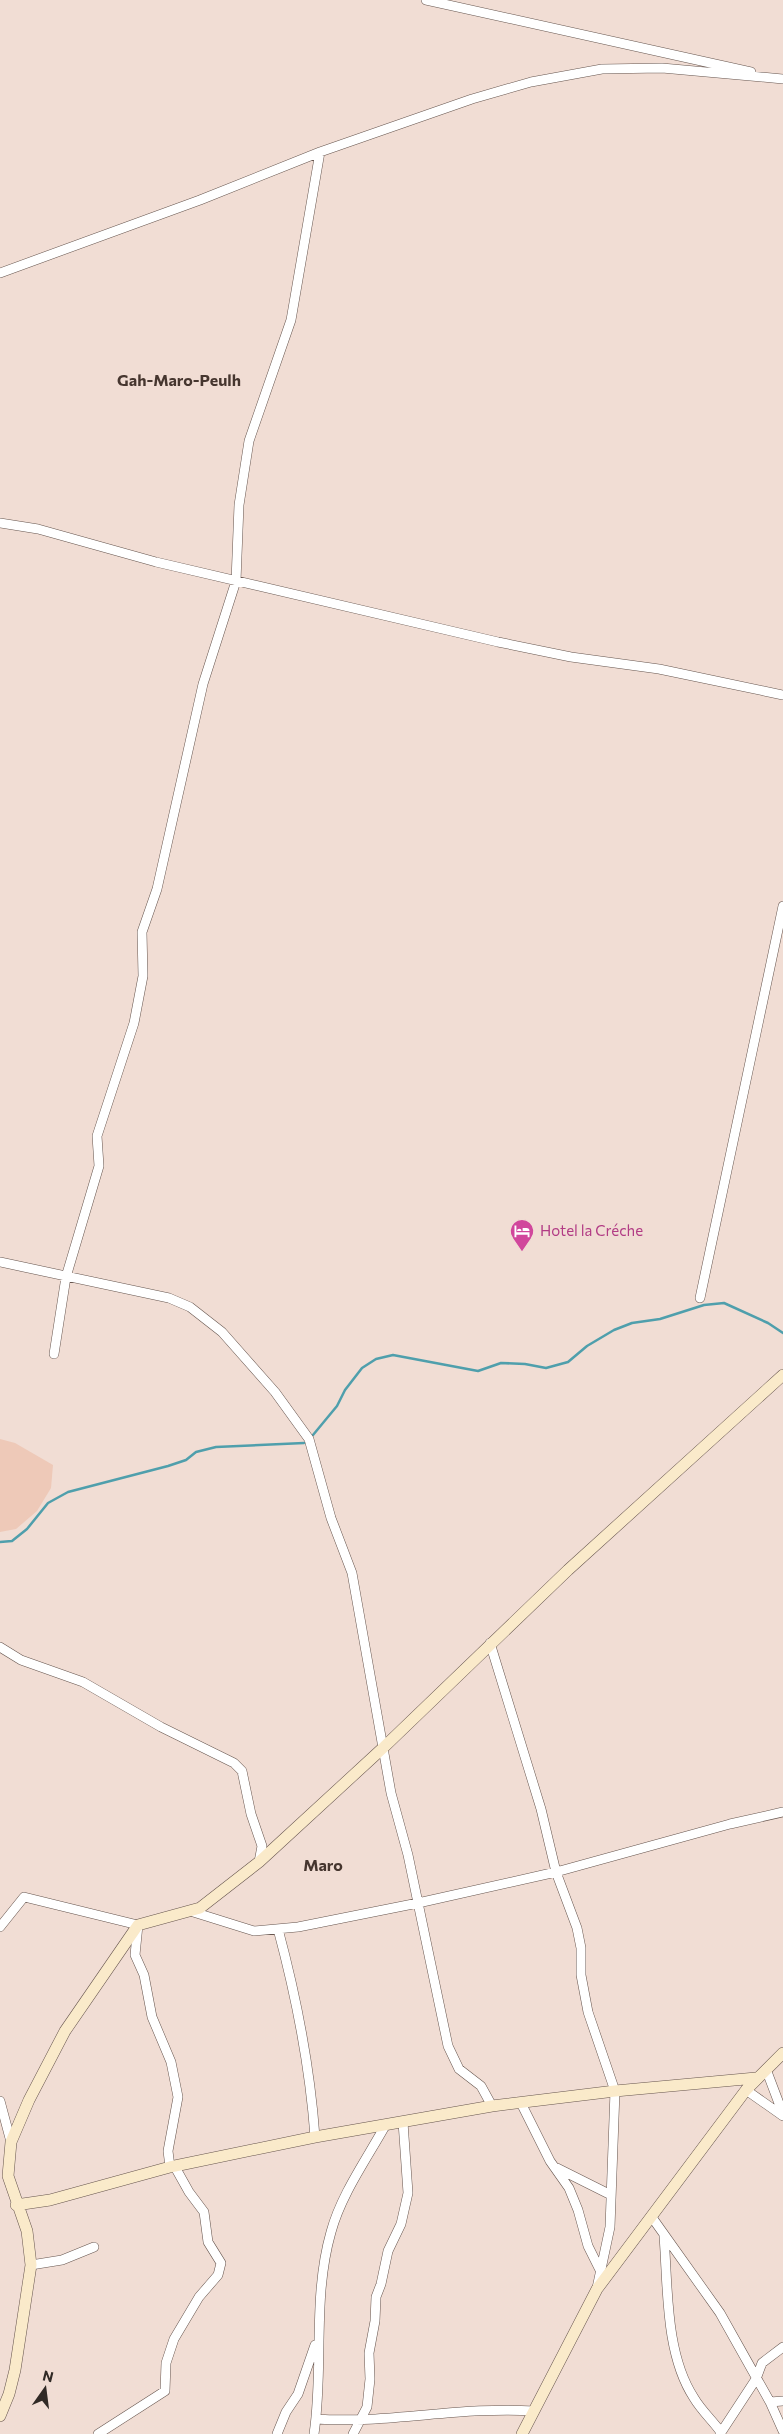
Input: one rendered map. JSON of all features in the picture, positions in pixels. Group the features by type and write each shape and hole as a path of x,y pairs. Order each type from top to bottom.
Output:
{"street":[{"path":"426,0 783,79"},
{"path":"0,273 200,200 320,152 506,88 602,69 662,68 783,79"},
{"path":"54,1354 66,1277 99,1166 98,1136 134,1023 143,976 142,932 157,889 203,684 236,581 239,505 249,441 291,320 320,152"},
{"path":"0,523 38,529 156,562 498,642 571,656 660,669 783,695"},
{"path":"700,1298 783,906"},
{"path":"0,1262 169,1298 190,1307 222,1332 275,1392 309,1439 331,1518 352,1573 391,1793 408,1855 448,2046 459,2069 481,2086 492,2106"},
{"path":"0,1927 24,1897 138,1925 168,1915 200,1908 259,1862 384,1747 490,1643 644,1500 783,1375"},
{"path":"490,1643 541,1809 556,1872 577,1928 581,1948 580,1975 588,2012 615,2091 610,2227 597,2289"},
{"path":"0,1648 21,1660 83,1682 161,1727 234,1763 242,1771 251,1814 262,1846 259,1862"},
{"path":"190,1911 254,1931 298,1927 418,1903 556,1872 730,1824 783,1812"},
{"path":"10,2142 29,2100 65,2031 138,1925"},
{"path":"98,2434 165,2391 166,2363 174,2339 199,2297 214,2282 221,2263 208,2242 204,2212 172,2167 168,2151 178,2097 171,2062 152,2017 150,1995 135,1955 138,1925"},
{"path":"278,1929 292,1982 312,2095 315,2137"},
{"path":"522,2434 597,2289 746,2090 783,2052"},
{"path":"766,2069 783,2115"},
{"path":"16,2205 50,2200 172,2167 315,2137 492,2106 521,2104 615,2091 756,2078"},
{"path":"746,2090 783,2115"},
{"path":"0,2101 10,2142 8,2176 16,2205 27,2231 31,2265 22,2336 9,2394 0,2416"},
{"path":"521,2104 550,2160 570,2188 588,2246 600,2270"},
{"path":"353,2434 362,2420 367,2407 370,2386 369,2353 375,2321 376,2297 381,2284 388,2251 401,2224 408,2193 403,2122"},
{"path":"314,2434 323,2267 331,2231 354,2181 385,2126"},
{"path":"557,2168 611,2195"},
{"path":"651,2216 720,2313 770,2402 783,2431"},
{"path":"664,2236 665,2276 674,2345 679,2364 694,2398 720,2433 756,2379 762,2363 783,2347"},
{"path":"31,2265 62,2260 94,2247"},
{"path":"277,2434 286,2412 298,2394 318,2335"},
{"path":"770,2402 783,2401"},
{"path":"316,2419 362,2420 424,2416 471,2410 534,2411"}],"shaded area":[{"path":"0,1439 15,1443 53,1465 51,1488 37,1511 16,1529 0,1532"}],"waterway":[{"path":"313,1435 337,1406 345,1390 362,1368 376,1359 393,1355 478,1371 501,1363 525,1364 546,1368 568,1362 587,1346 614,1330 632,1323 660,1319 704,1305 724,1303 768,1323 783,1333"},
{"path":"0,1542 12,1541 27,1529 48,1503 68,1492 168,1466 186,1460 196,1452 216,1447 304,1443"}],"place":[{"name":"Hotel la Créche","path":"522,1252"}],"district":[{"name":"Gah-Maro-Peulh","path":"179,380"},
{"name":"Maro","path":"323,1865"}]}
